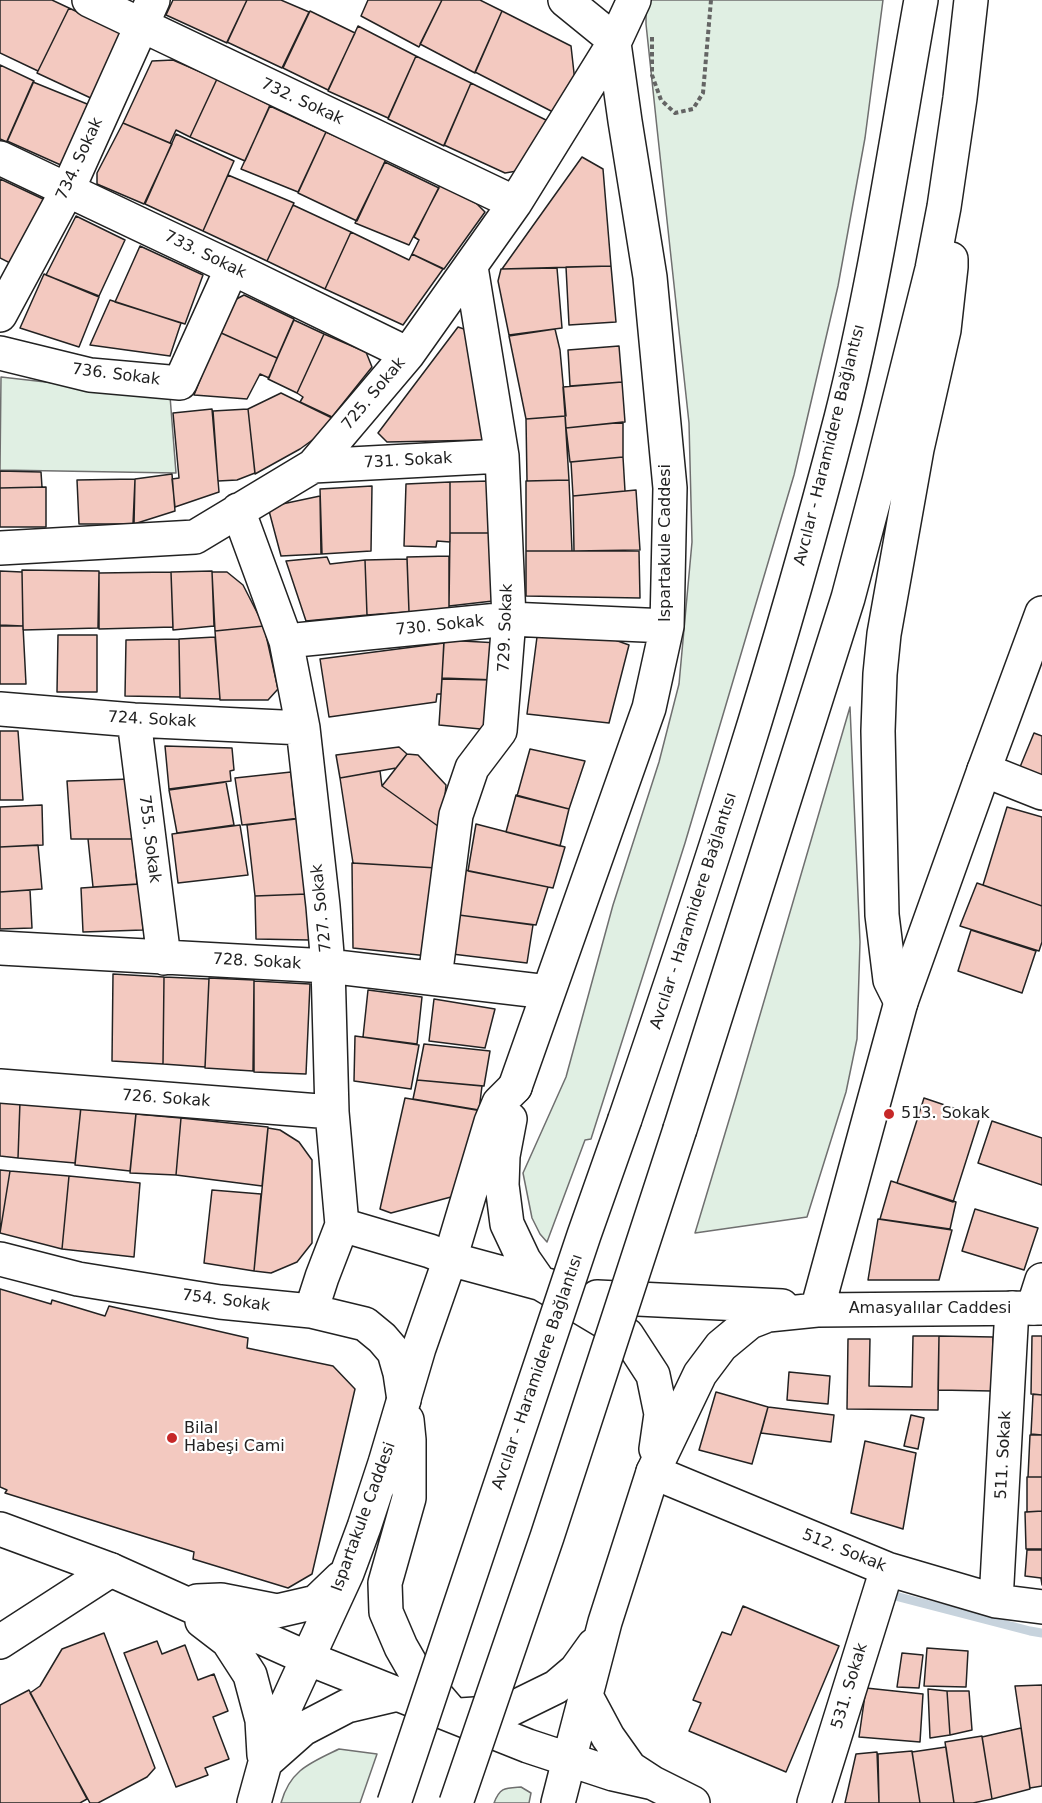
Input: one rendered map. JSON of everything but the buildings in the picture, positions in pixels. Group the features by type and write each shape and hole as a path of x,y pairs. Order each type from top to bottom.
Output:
{"main road":[{"name":"732. Sokak","path":"89,0 147,13 515,203"},
{"path":"565,0 608,34 614,43"},
{"name":"725. Sokak","path":"0,548 195,537 313,466 408,354 471,267 515,203 614,43 634,0"},
{"name":"Avcılar - Haramidere Bağlantısı","path":"394,1803 584,1235 694,916 784,624 841,416 886,203 921,0"},
{"path":"456,1803 547,1537 680,1129 848,598 932,269 944,207 960,98 971,0"},
{"name":"734. Sokak","path":"0,315 68,189 147,13"},
{"name":"Ispartakule Caddesi","path":"254,1803 265,1763 287,1703 347,1573 368,1517 491,1122 500,1103 515,1087 598,856 649,708 667,626 670,488 668,465 650,277 614,43"},
{"name":"733. Sokak","path":"0,158 232,267 408,354"},
{"path":"901,1002 890,980 882,915 878,731 880,674 884,634 917,448 944,330 951,267 944,207"},
{"name":"736. Sokak","path":"0,353 90,375 180,383 232,267"},
{"name":"729. Sokak","path":"435,978 456,815 472,768 500,731 509,619 502,456 471,267"},
{"name":"731. Sokak","path":"313,466 502,456"},
{"name":"727. Sokak","path":"238,510 286,641 303,728 328,966 332,1112 342,1225 311,1311"},
{"path":"817,1310 901,1002 1042,613"},
{"name":"730. Sokak","path":"286,641 509,619 667,626"},
{"name":"724. Sokak","path":"0,709 134,720 303,728"},
{"name":"755. Sokak","path":"134,720 165,958"},
{"path":"984,770 1042,793"},
{"name":"728. Sokak","path":"0,948 328,966 548,992"},
{"name":"726. Sokak","path":"0,1086 332,1112"},
{"path":"515,1087 503,1156 502,1185 507,1224 524,1260 540,1283 627,1335 653,1375 661,1414 653,1472"},
{"path":"342,1225 450,1259 588,1296 675,1302 757,1304 817,1310"},
{"name":"754. Sokak","path":"0,1259 78,1279 220,1302 311,1311 365,1324 382,1338 394,1352 400,1373 409,1440 409,1498 386,1583 386,1612 413,1668 453,1715"},
{"name":"Amasyalılar Caddesi","path":"817,1310 1032,1301"},
{"name":"511. Sokak","path":"996,1601 1032,1301"},
{"path":"558,1803 605,1622 653,1472 700,1374 721,1346 750,1322 768,1315 817,1310"},
{"name":"512. Sokak","path":"653,1472 887,1569 996,1601 1042,1607"},
{"path":"0,1529 111,1570 307,1658 398,1694 569,1760 613,1774 653,1783"},
{"name":"531. Sokak","path":"814,1803 887,1569"},
{"path":"0,1642 111,1570"},
{"path":"177,1601 221,1600 277,1611 316,1602 347,1573"},
{"path":"177,1601 228,1641 250,1675 262,1720 265,1763"},
{"path":"453,1715 505,1712 556,1687 576,1670 592,1648 605,1622"},
{"path":"265,1763 303,1729 347,1706 398,1694"},
{"path":"585,1694 608,1737 630,1768 653,1783 693,1803"}],"path":[{"path":"652,32 652,75 661,100 675,113 693,109 703,93 711,0"}],"green space":[{"path":"646,0 883,0 865,138 838,286 794,475 685,843 591,1139 585,1140 547,1242 532,1218 523,1173 566,1077 613,905 659,762 679,684 692,542 689,423 646,24"},
{"path":"1,377 170,396 176,473 0,470"},
{"path":"850,707 860,942 857,1039 846,1092 807,1217 695,1233 736,1097"},
{"path":"339,1749 377,1754 360,1803 281,1803 290,1783 302,1769"},
{"path":"521,1787 531,1793 529,1803 494,1803 498,1794 504,1789"}],"waterway":[{"path":"895,1596 1042,1633"}],"place":[{"name":"513. Sokak","path":"889,1114"},
{"name":"Bilal Habeşi Cami","path":"172,1438"}]}
